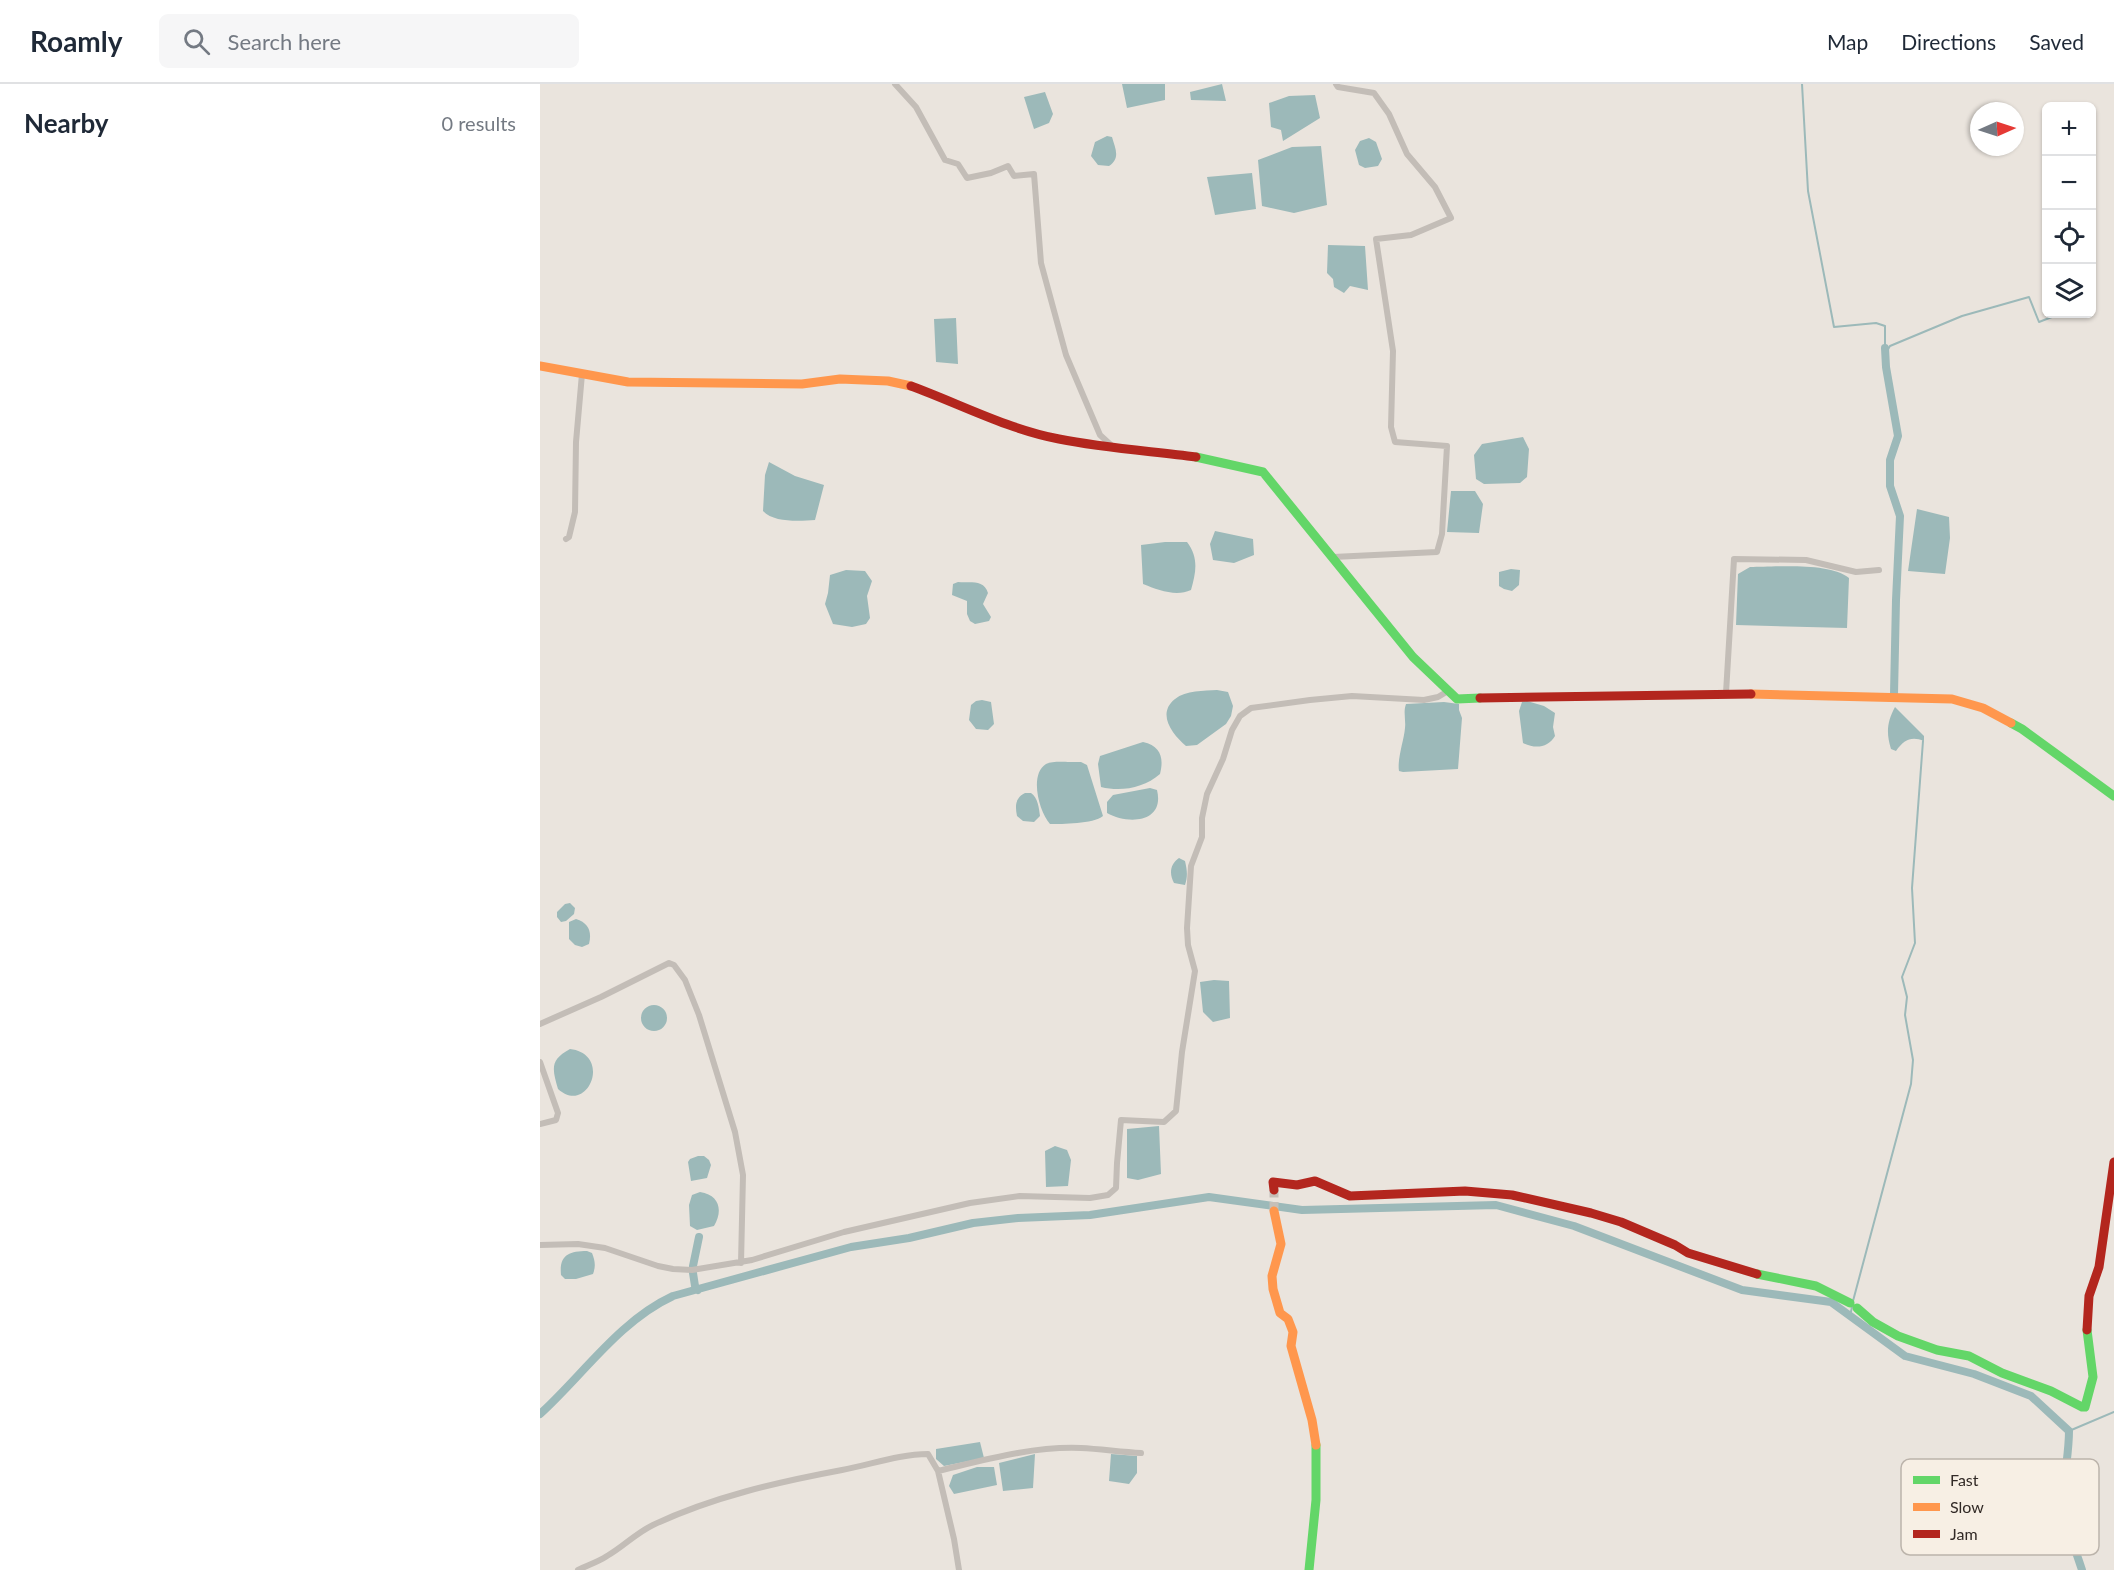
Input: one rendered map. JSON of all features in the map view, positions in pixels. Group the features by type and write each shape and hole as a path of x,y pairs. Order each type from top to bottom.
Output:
{"street":[{"path":"895,84 916,107 945,160 958,164 967,178 991,173 1008,166 1014,176 1034,174 1041,263 1066,355 1100,435 1111,446"},
{"path":"1333,556 1437,552 1442,534 1447,446 1395,442 1391,427 1393,351 1376,238 1411,235 1451,218 1435,188 1407,154 1389,114 1374,93 1338,87 1336,84"},
{"path":"540,366 638,382 802,384 840,379 888,381 911,386 953,401 1008,425 1058,439 1197,458 1263,472 1413,657 1457,699 1726,693 1952,699 1983,708 2022,729 2114,796"},
{"path":"566,539 569,537 575,512 576,442 582,374"},
{"path":"1726,693 1734,559 1806,560 1856,572 1879,570"},
{"path":"540,1245 578,1244 605,1248 674,1269 692,1270 741,1263 844,1232 970,1203 1020,1196 1068,1196 1080,1199 1108,1195 1116,1188 1116,1163 1121,1120 1164,1122 1176,1111 1182,1052 1195,971 1188,945 1187,928 1191,866 1202,837 1202,818 1207,794 1223,759 1232,730 1240,716 1251,708 1310,700 1352,696 1424,700 1438,697 1448,691"},
{"path":"540,1024 601,997 658,967 669,963 674,965 685,980 699,1015 735,1132 743,1175 741,1263"},
{"path":"540,1062 558,1113 556,1120 540,1124"},
{"path":"1274,1190 1273,1182 1297,1185 1315,1181 1350,1196 1465,1191 1512,1195 1591,1213 1621,1222 1675,1245 1680,1250 1730,1268 1802,1281 1841,1297 1872,1322 1898,1336 1937,1350 1969,1356 2002,1373 2041,1387 2085,1407 2093,1377 2087,1333 2089,1296 2099,1266 2114,1162"},
{"path":"1274,1212 1281,1244 1272,1275 1274,1296 1280,1313 1288,1319 1293,1332 1291,1346 1314,1433 1316,1489 1309,1570"},
{"path":"938,1471 1002,1456 1057,1449 1080,1448 1141,1453"},
{"path":"578,1570 608,1556 651,1526 679,1514 783,1481 913,1454 928,1454 938,1471 959,1570"}],"water":[{"path":"1122,84 1165,84 1165,100 1127,108"},
{"path":"1222,84 1226,101 1191,100 1190,92"},
{"path":"1045,92 1053,114 1049,123 1034,129 1024,97"},
{"path":"1315,95 1320,118 1283,141 1281,130 1271,127 1269,103 1289,96"},
{"path":"1107,136 1112,137 1116,153 1115,160 1109,166 1098,165 1091,156 1095,142"},
{"path":"1369,138 1376,142 1382,159 1378,166 1365,168 1359,165 1355,150 1360,141"},
{"path":"1321,146 1327,205 1294,213 1262,206 1258,160 1292,147"},
{"path":"1252,173 1256,209 1215,215 1207,177"},
{"path":"1328,245 1365,246 1368,290 1350,286 1344,293 1334,287 1333,279 1327,273"},
{"path":"956,318 958,364 936,362 934,319"},
{"path":"1523,437 1529,449 1527,477 1520,483 1484,484 1476,479 1474,455 1482,444"},
{"path":"769,462 795,476 824,485 815,520 795,521 774,518 763,511 765,475"},
{"path":"1451,491 1475,491 1483,504 1479,533 1447,532"},
{"path":"1917,509 1949,517 1950,538 1945,574 1908,571"},
{"path":"1215,531 1253,539 1254,555 1234,563 1213,560 1210,544"},
{"path":"1187,542 1191,548 1195,565 1191,590 1173,593 1143,584 1141,545"},
{"path":"1750,567 1816,567 1840,573 1849,578 1847,628 1736,625 1738,574"},
{"path":"1511,569 1520,570 1519,585 1512,591 1499,586 1499,572"},
{"path":"846,570 865,571 872,581 867,596 870,618 866,624 852,627 833,624 825,604 830,575"},
{"path":"958,582 980,584 986,589 988,593 983,604 991,617 989,621 975,624 970,621 967,614 967,601 952,595 953,584"},
{"path":"1217,690 1228,692 1233,706 1231,716 1226,724 1197,745 1186,746 1169,724 1167,711 1169,705 1184,694"},
{"path":"982,700 991,702 994,724 988,730 976,729 969,720 971,705"},
{"path":"1527,701 1544,706 1555,713 1553,727 1555,736 1545,745 1537,747 1523,743 1519,711 1522,702"},
{"path":"1444,702 1459,704 1462,718 1458,769 1399,771 1406,704"},
{"path":"1895,707 1924,736 1924,741 1912,739 1902,744 1896,751 1891,749 1888,728"},
{"path":"1143,742 1154,746 1160,754 1162,763 1160,774 1147,783 1132,788 1101,787 1098,764 1100,756"},
{"path":"1054,762 1081,762 1087,765 1103,816 1085,822 1050,824 1039,802 1037,784 1041,769 1046,764"},
{"path":"1150,788 1157,790 1158,801 1156,809 1150,815 1134,820 1107,813 1107,802 1113,795"},
{"path":"1025,793 1031,793 1038,803 1040,816 1034,822 1023,821 1017,816 1016,803"},
{"path":"1179,858 1185,861 1187,879 1185,885 1174,883 1171,876 1172,866"},
{"path":"570,903 575,908 574,914 561,922 557,917 557,912 565,904"},
{"path":"576,919 584,923 590,932 589,944 582,947 575,945 569,939 569,922"},
{"path":"1229,981 1230,1018 1213,1022 1203,1012 1200,982"},
{"path":"654,1005 663,1009 667,1018 663,1027 654,1031 645,1027 641,1018 645,1009"},
{"path":"570,1049 583,1053 590,1061 593,1071 586,1090 579,1095 569,1095 558,1089 554,1070 559,1057"},
{"path":"1159,1126 1161,1174 1138,1180 1127,1178 1127,1129"},
{"path":"1055,1146 1067,1150 1071,1160 1068,1186 1046,1187 1045,1151"},
{"path":"698,1156 704,1156 711,1165 707,1178 691,1181 688,1162"},
{"path":"700,1192 712,1196 719,1209 714,1226 697,1230 690,1226 689,1205 692,1195"},
{"path":"587,1251 592,1253 594,1259 593,1274 576,1279 565,1279 561,1275 561,1268 566,1256 570,1253"},
{"path":"980,1442 984,1458 944,1466 936,1459 936,1449"},
{"path":"1035,1454 1033,1488 1003,1491 999,1463"},
{"path":"1111,1454 1137,1456 1137,1473 1129,1484 1109,1481"},
{"path":"977,1467 994,1467 997,1485 954,1494 949,1486 953,1475"}],"waterway":[{"path":"1802,84 1808,191 1834,327 1876,323 1885,326 1885,348"},
{"path":"1884,356 1890,346 1962,316 2029,297 2039,322 2049,318"},
{"path":"1885,348 1898,436 1890,460 1890,486 1900,516 1894,694"},
{"path":"1853,1301 1911,1084 1913,1060 1905,1015 1907,997 1902,977 1915,943 1912,888 1923,741"},
{"path":"540,1414 619,1334 635,1320 673,1296 851,1247 909,1238 973,1223 1018,1218 1090,1215 1209,1197 1302,1210 1496,1205 1574,1226 1742,1290 1831,1302 1905,1356 1974,1374 2031,1396 2069,1431 2067,1459"},
{"path":"693,1266 699,1237"},
{"path":"693,1273 698,1290"},
{"path":"1850,1316 1852,1307"},
{"path":"2069,1431 2114,1412"},
{"path":"2077,1555 2082,1570"}],"tunnel":[{"path":"1274,1190 1274,1211"}],"traffic: fast":[{"path":"1196,457 1263,472 1413,657 1457,699 1480,698"},
{"path":"2011,723 2114,796"},
{"path":"1757,1274 1816,1286 1850,1303"},
{"path":"1857,1308 1873,1322 1898,1336 1937,1350 1969,1356 2002,1373 2051,1391 2082,1407 2085,1407 2093,1377 2087,1330"},
{"path":"1309,1570 1316,1500 1316,1445"}],"traffic: slow":[{"path":"540,366 628,382 802,384 840,379 888,381 911,386"},
{"path":"1751,694 1952,699 1983,708 2011,723"},
{"path":"1274,1211 1281,1244 1272,1276 1273,1289 1280,1313 1288,1319 1293,1332 1291,1346 1312,1420 1316,1445"}],"traffic: jam":[{"path":"911,386 1002,423 1040,435 1093,445 1196,457"},
{"path":"1480,698 1751,694"},
{"path":"2087,1330 2089,1296 2099,1267 2114,1162"},
{"path":"1274,1190 1273,1182 1297,1185 1315,1181 1350,1196 1465,1191 1512,1195 1621,1222 1675,1245 1688,1253 1757,1274"}]}
